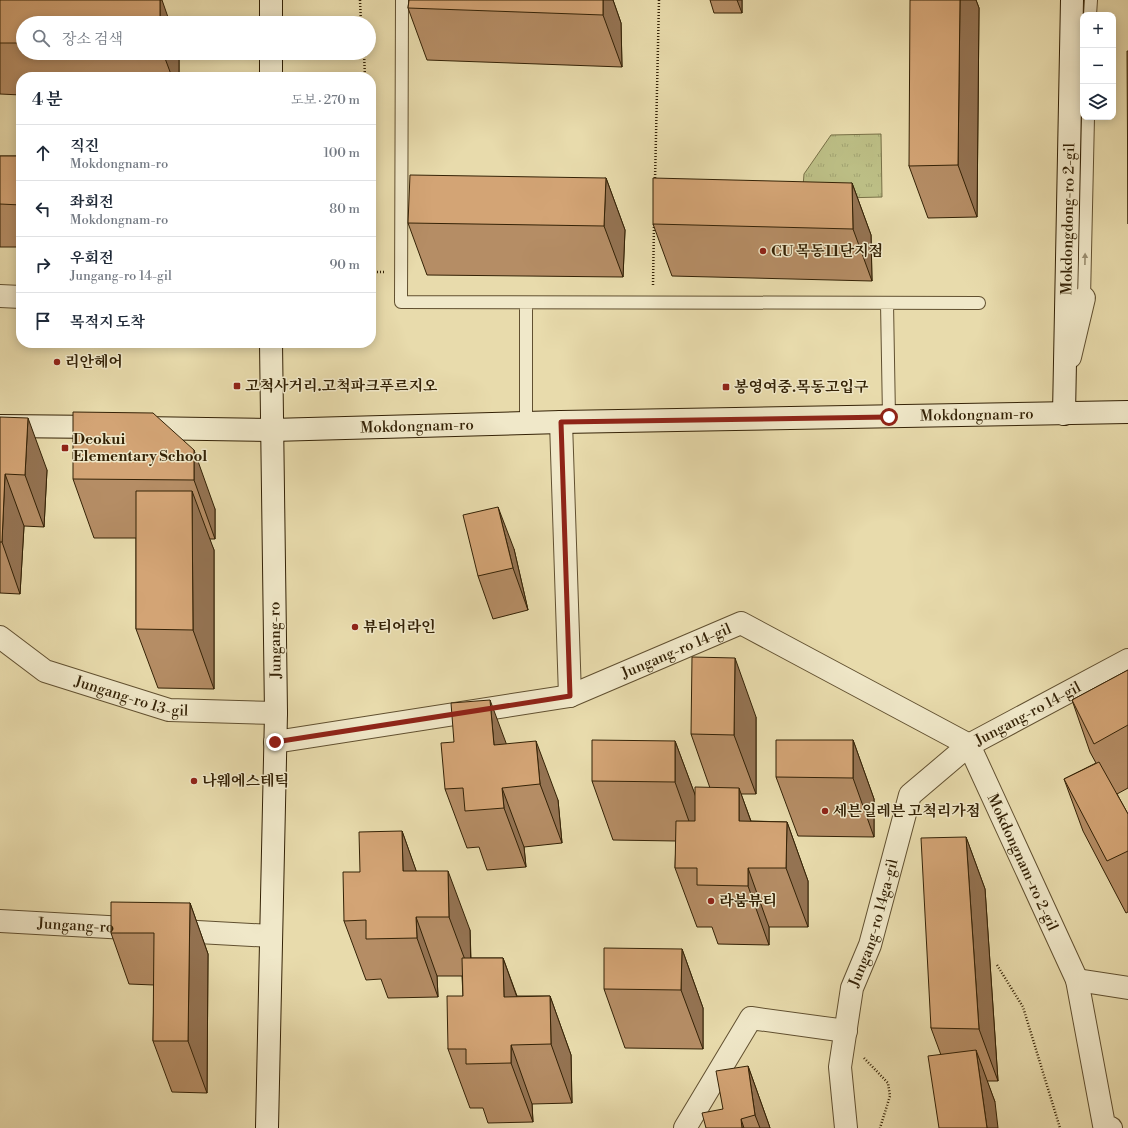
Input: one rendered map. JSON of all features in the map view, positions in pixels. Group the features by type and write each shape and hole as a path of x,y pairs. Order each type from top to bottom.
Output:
{"street":[{"path":"271,0 271,16"},
{"name":"Mokdongdong-ro 2-gil","path":"1064,414 1072,0"},
{"path":"271,60 271,72"},
{"path":"0,296 16,297"},
{"path":"1065,374 1084,298"},
{"name":"Jungang-ro","path":"267,1128 276,713 271,348"},
{"name":"Mokdongnam-ro","path":"0,426 272,430 526,422 1128,412"},
{"path":"561,422 570,696"},
{"name":"Jungang-ro 14-gil","path":"275,742 570,696 741,623 969,745 1128,660"},
{"name":"Jungang-ro 13-gil","path":"0,637 45,671 168,710 276,713"},
{"name":"Mokdongnam-ro 2-gil","path":"969,745 1077,980 1104,1125 1111,1128"},
{"name":"Jungang-ro 14ga-gil","path":"846,1128 840,1067 852,988 870,945 910,795 969,745"},
{"name":"Jungang-ro","path":"0,921 271,936"},
{"path":"1077,980 1128,988"},
{"path":"685,1128 751,1018 846,1031"}],"lane":[{"path":"402,0 401,302 979,303"},
{"path":"1090,12 1091,0"},
{"path":"1084,298 1088,120"},
{"path":"526,303 526,422"},
{"path":"887,303 889,417"}],"path":[{"path":"360,0 361,16"},
{"path":"655,183 659,0"},
{"path":"364,60 365,72"},
{"path":"653,303 654,223"},
{"path":"997,965 1023,1007 1060,1128"},
{"path":"846,1031 860,1054 888,1083 890,1096 880,1128"}],"green space":[{"path":"881,134 882,197 802,199 804,174 831,135"}],"building":[{"path":"0,0 160,0 160,16 16,16 16,43 0,43"},
{"path":"409,0 603,0 603,15 408,8"},
{"path":"910,0 960,0 958,165 909,166"},
{"path":"1127,51 1128,51 1128,224"},
{"path":"0,156 16,156 16,205 0,204"},
{"path":"410,175 606,178 604,226 408,223"},
{"path":"653,178 852,183 853,229 653,224"},
{"path":"73,412 153,413 194,450 194,480 73,479"},
{"path":"0,417 28,418 25,475 5,474 2,542 0,542"},
{"path":"136,491 192,491 193,630 136,629"},
{"path":"498,507 513,568 478,576 463,515"},
{"path":"692,657 735,658 734,735 691,734"},
{"path":"1128,670 1128,725 1094,744 1072,700"},
{"path":"490,700 494,745 536,741 540,784 502,788 504,808 465,811 463,788 445,789 441,743 454,742 451,703"},
{"path":"592,740 675,741 675,782 592,781"},
{"path":"776,740 853,740 853,778 776,777"},
{"path":"1099,762 1128,814 1128,851 1107,861 1064,779"},
{"path":"695,787 739,788 739,821 787,822 786,868 748,868 748,886 697,885 697,868 675,868 676,821 695,821"},
{"path":"402,831 403,871 448,871 449,917 416,917 417,938 366,939 366,920 344,921 343,872 360,872 359,832"},
{"path":"966,837 979,1029 931,1028 921,838"},
{"path":"111,902 190,903 188,1041 153,1041 154,933 111,933"},
{"path":"604,948 682,949 681,990 604,989"},
{"path":"462,958 503,958 504,997 550,996 551,1044 511,1045 511,1063 466,1064 466,1049 448,1049 447,996 463,996"},
{"path":"976,1050 987,1128 939,1128 928,1056"},
{"path":"748,1066 755,1115 741,1119 742,1128 706,1128 702,1113 723,1109 716,1071"}],"place":[{"name":"CU 목동11단지점","path":"763,251"},
{"name":"리안헤어","path":"57,362"},
{"name":"고척사거리.고척파크푸르지오","path":"237,386"},
{"name":"봉영여중.목동고입구","path":"726,387"},
{"name":"Deokui Elementary School","path":"65,448"},
{"name":"뷰티어라인","path":"355,627"},
{"name":"나웨에스테틱","path":"194,781"},
{"name":"세븐일레븐 고척리가점","path":"825,811"},
{"name":"라붐뷰티","path":"711,901"}],"route":[{"path":"275,742 570,696 561,422 889,417"}]}
